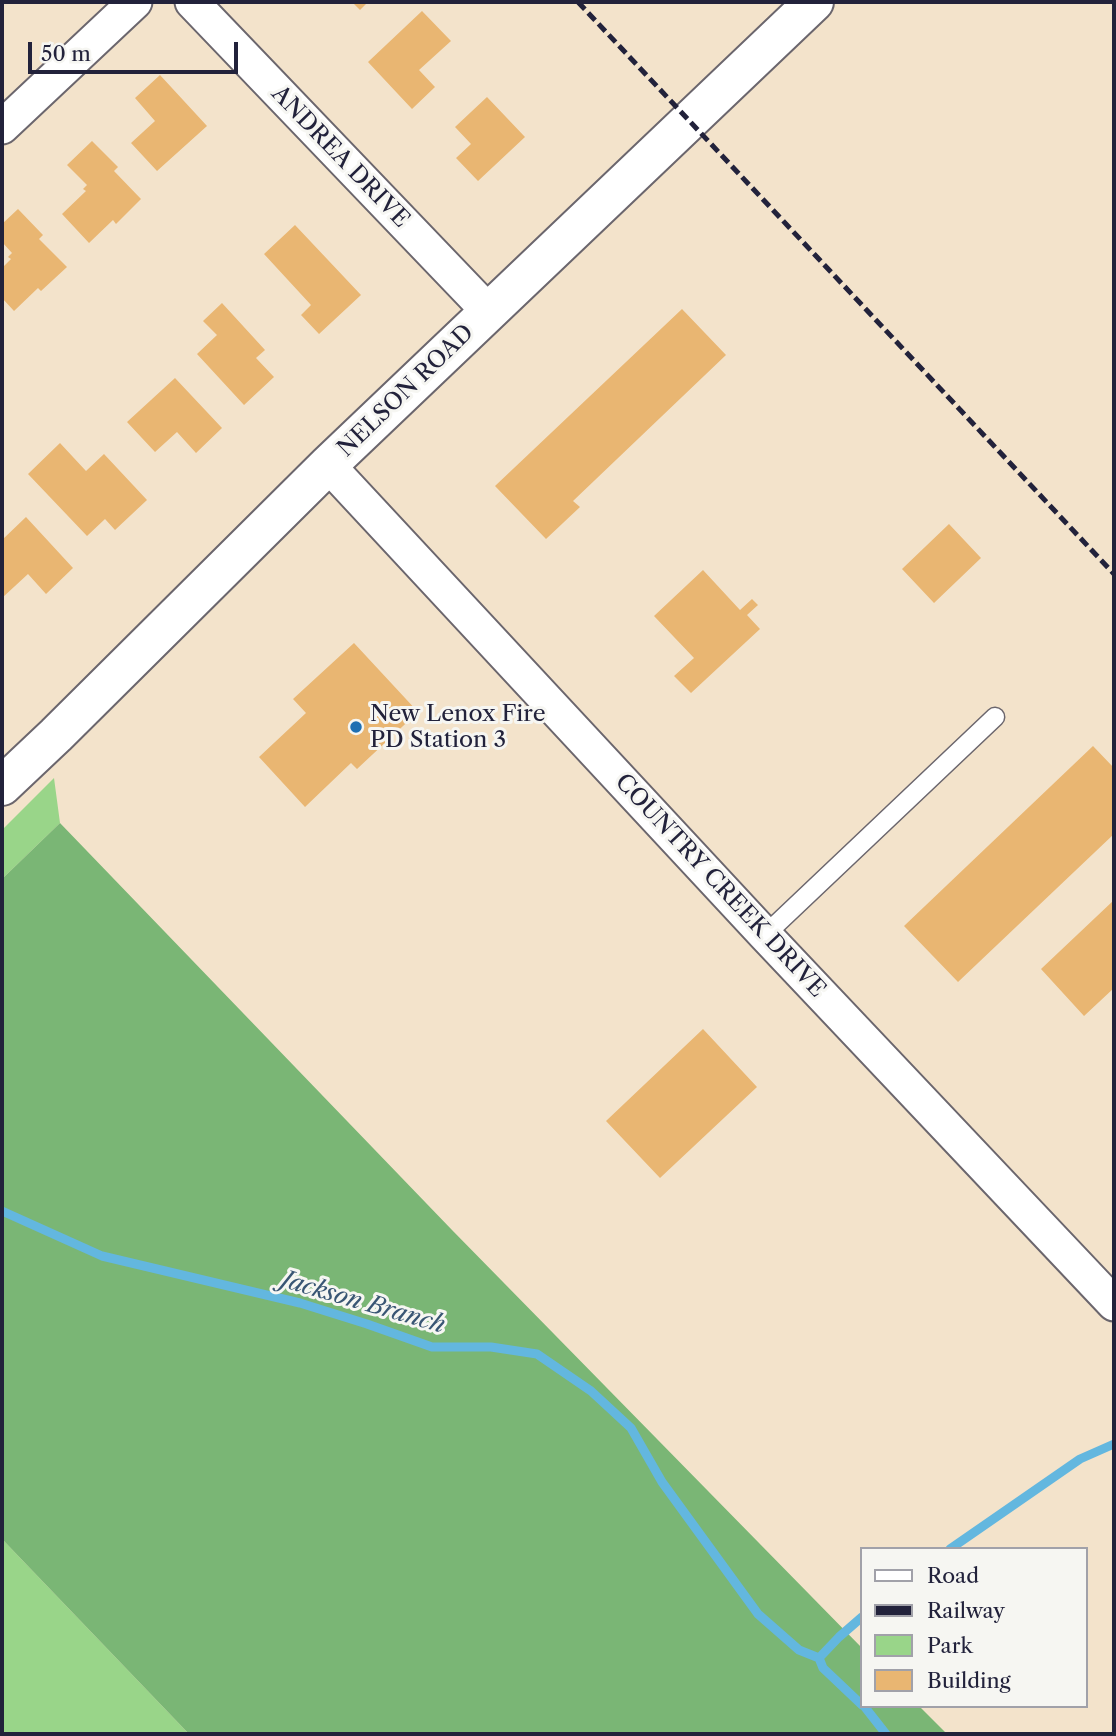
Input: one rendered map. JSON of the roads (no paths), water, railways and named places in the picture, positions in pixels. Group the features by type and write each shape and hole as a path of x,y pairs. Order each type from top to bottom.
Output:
{"street":[{"path":"2,127 135,2"},
{"name":"ANDREA DRIVE","path":"192,2 489,312"},
{"name":"NELSON ROAD","path":"2,786 328,465 814,2"},
{"name":"COUNTRY CREEK DRIVE","path":"328,465 765,935 1114,1304"}],"lane":[{"path":"765,935 995,717"}],"waterway":[{"name":"Jackson Branch","path":"2,1211 102,1256 300,1303 432,1347 491,1347 537,1354 591,1391 631,1428 662,1482 758,1614 799,1650 819,1658 823,1668 860,1703"},
{"path":"953,1547 1080,1459 1114,1444"},
{"path":"819,1658 860,1619"},
{"name":"Jackson Branch","path":"866,1708 886,1734"}],"railway":[{"path":"578,2 1114,574"}],"place":[{"name":"New Lenox Fire PD Station 3","path":"356,727"}]}
